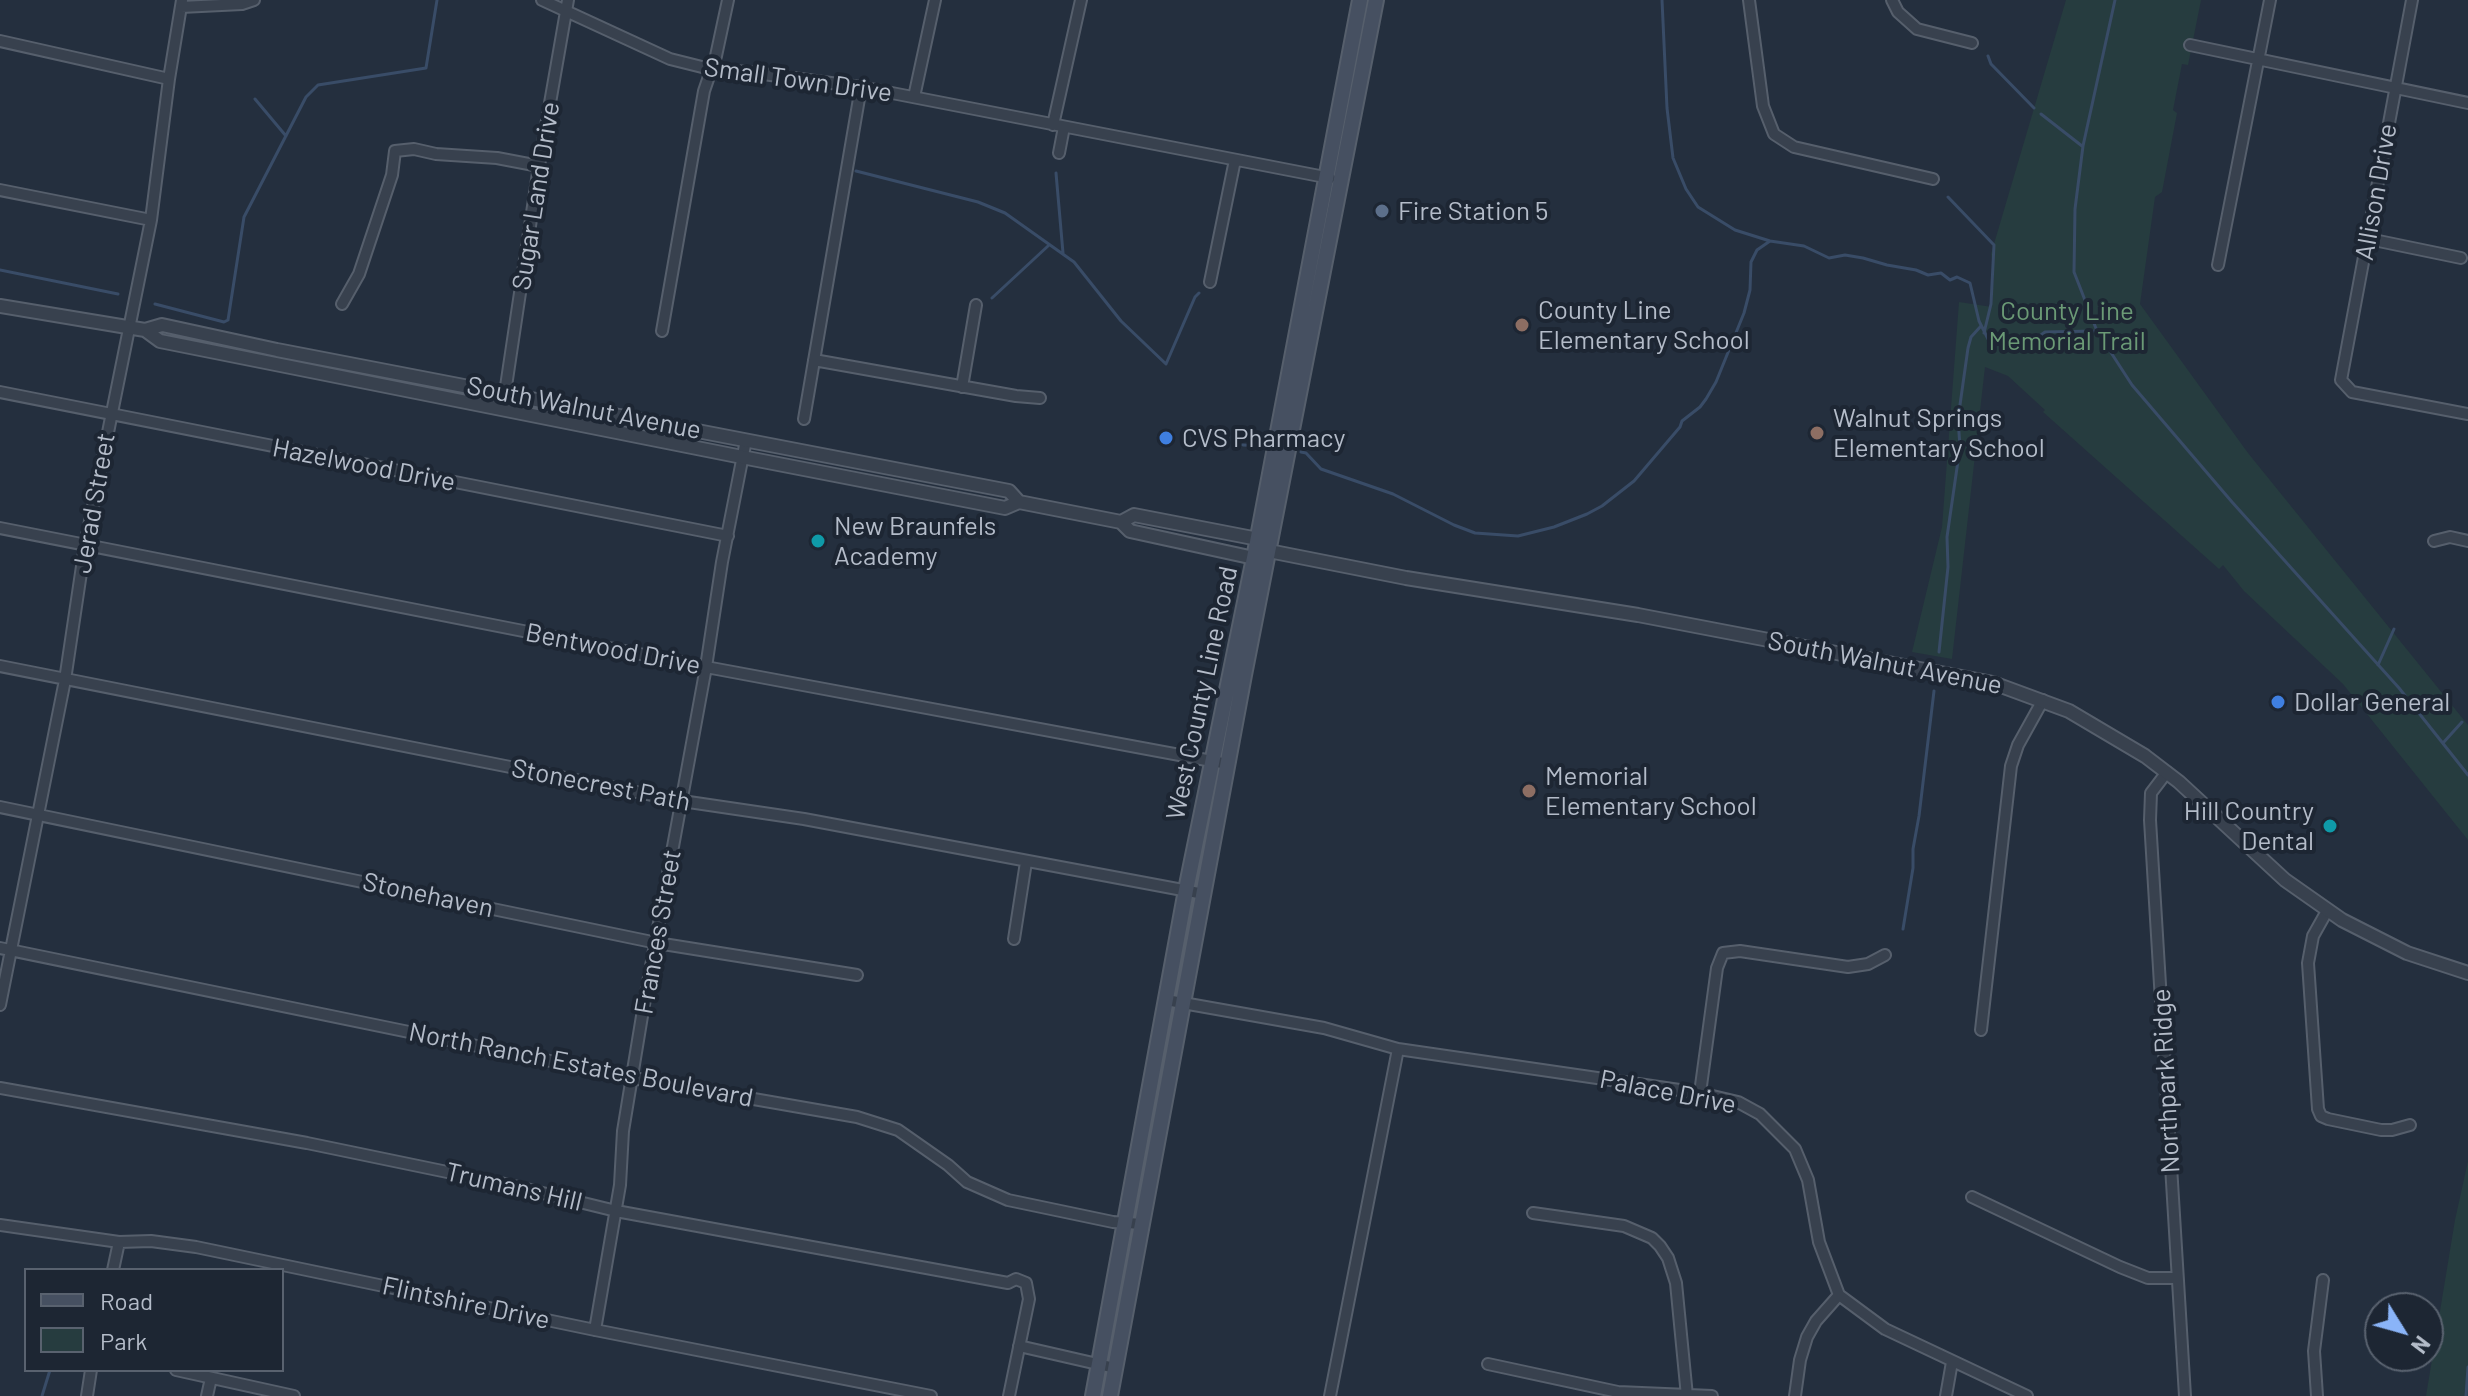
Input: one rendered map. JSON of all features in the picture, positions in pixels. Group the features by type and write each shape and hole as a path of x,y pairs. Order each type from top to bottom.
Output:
{"main road":[{"name":"West County Line Road","path":"1110,1396 1269,551 1360,0"},
{"name":"West County Line Road","path":"1093,1396 1212,761 1332,179 1376,0"}],"street":[{"path":"182,3 242,4 254,0"},
{"name":"Small Town Drive","path":"542,0 567,6 670,59 712,70 861,87 1332,179"},
{"path":"662,331 704,91 728,0"},
{"path":"914,97 935,0"},
{"path":"1059,153 1059,126 1081,0"},
{"path":"1749,0 1763,106 1774,134 1805,151 1933,179"},
{"path":"1892,0 1898,12 1917,29 1972,43"},
{"path":"2218,265 2270,0"},
{"name":"Allison Drive","path":"2412,0 2369,239 2341,368 2343,384 2356,393 2468,414"},
{"name":"Jerad Street","path":"0,1005 5,949 65,680 85,546 151,220 182,3"},
{"name":"Sugar Land Drive","path":"505,393 567,6"},
{"path":"0,41 169,79"},
{"path":"2190,45 2468,103"},
{"path":"804,419 861,87"},
{"path":"342,304 359,274 392,175 395,151 414,149 539,166"},
{"path":"1210,282 1235,160"},
{"path":"0,190 151,220"},
{"path":"2369,239 2461,258"},
{"path":"962,387 976,305"},
{"name":"South Walnut Avenue","path":"0,306 145,330 162,325 277,350 1009,491 1019,502"},
{"name":"South Walnut Avenue","path":"145,330 160,341 742,457 1005,508 1019,502 1121,522 1130,531 1254,558"},
{"path":"814,360 1040,398"},
{"name":"Hazelwood Drive","path":"0,392 728,536"},
{"name":"Frances Street","path":"595,1330 622,1173 623,1131 746,440"},
{"name":"South Walnut Avenue","path":"1121,522 1134,515 1258,539"},
{"name":"Bentwood Drive","path":"0,528 706,667 1228,764"},
{"path":"2434,541 2450,537 2468,541"},
{"path":"1254,558 1269,551 1258,539"},
{"name":"South Walnut Avenue","path":"1269,551 1981,679 2043,700 2095,724 2167,772 2278,874 2327,911 2386,944 2468,973"},
{"name":"Stonecrest Path","path":"0,666 682,801 804,819 1204,894"},
{"path":"1981,1030 2011,766 2018,745 2043,700"},
{"name":"Northpark Ridge","path":"2167,772 2151,793 2150,820 2185,1396"},
{"name":"Stonehaven","path":"0,807 657,943 857,975"},
{"path":"1014,939 1026,862"},
{"path":"2327,911 2313,936 2308,963 2318,1109 2321,1116 2328,1119 2381,1130 2410,1125"},
{"name":"North Ranch Estates Boulevard","path":"5,949 633,1078 805,1106 872,1121 910,1137 967,1182 1008,1200 1142,1224"},
{"path":"1700,1093 1717,968 1723,953 1740,951 1848,967 1868,964 1885,955"},
{"name":"Palace Drive","path":"1166,1000 1324,1028 1398,1049 1700,1093 1738,1102 1760,1114 1795,1149 1808,1180 1823,1255 1839,1295"},
{"path":"1330,1396 1398,1049"},
{"name":"Trumans Hill","path":"0,1088 336,1149 616,1211 1008,1283 1016,1279 1026,1283 1029,1299 1019,1346"},
{"path":"1972,1197 2120,1267 2148,1278 2177,1278"},
{"path":"1533,1213 1624,1226 1652,1238 1660,1246 1668,1258 1676,1283 1687,1396"},
{"name":"Flintshire Drive","path":"0,1225 119,1242 151,1241 196,1247 931,1396"},
{"path":"113,1268 119,1242"},
{"path":"2317,1396 2314,1351 2323,1280"},
{"path":"1795,1396 1807,1337 1816,1321 1839,1295 1885,1329 2027,1396"},
{"path":"1009,1396 1019,1346 1115,1368"},
{"path":"1946,1396 1952,1362"},
{"path":"1488,1364 1618,1392 1712,1396"},
{"path":"87,1396 91,1372"},
{"path":"185,1372 294,1396"},
{"path":"207,1396 211,1378"}],"green space":[{"name":"County Line Memorial Trail","path":"2066,0 2201,0 2188,65 2182,64 2173,110 2177,113 2162,192 2155,197 2140,304 2248,453 2468,725 2468,840 2343,684 2244,591 2223,565 2219,569 2043,412 2045,410 2008,376 1985,367 1952,659 1912,652 1942,527 1959,302 1992,307 1994,270 1991,254"},
{"path":"2468,1161 2468,1396 2426,1396 2430,1372 2444,1372 2443,1292"}],"waterway":[{"path":"155,304 224,322 228,320 244,217 306,97 318,85 426,68 437,0"},
{"path":"1662,0 1667,108 1673,158 1686,189 1698,207 1735,230 1770,241 1804,246 1829,258 1845,255 1928,275 1941,273 1950,280 1957,277 1970,283 1979,321 1988,339 2018,349"},
{"path":"2115,0 2083,146 2075,209 2074,272 2097,331 2132,385 2399,688 2468,775"},
{"path":"1988,56 1991,64 2034,108"},
{"path":"255,99 286,136"},
{"path":"2041,114 2082,146"},
{"path":"856,171 978,202 1005,213 1074,262 1121,321 1166,364 1199,293"},
{"path":"1056,173 1063,253"},
{"path":"1948,197 1994,245 1991,304 1984,333"},
{"path":"1301,452 1306,453 1321,469 1393,494 1475,533 1518,536 1587,514 1634,481 1682,421 1706,399 1744,313 1750,290 1751,262 1757,250 1770,241"},
{"path":"992,298 1048,246"},
{"path":"0,270 118,294"},
{"path":"1939,652 1948,567 1947,537 1960,447 1958,419 1968,348 1971,337 1981,326"},
{"path":"2024,347 2045,332 2095,331"},
{"path":"1243,445 1262,446"},
{"path":"2378,665 2394,629"},
{"path":"1903,929 1934,691"},
{"path":"2443,743 2462,722"},
{"path":"2466,1396 2468,1367"},
{"path":"42,1396 49,1372"}],"place":[{"name":"Fire Station 5","path":"1382,211"},
{"name":"County Line Elementary School","path":"1522,325"},
{"name":"Walnut Springs Elementary School","path":"1817,433"},
{"name":"CVS Pharmacy","path":"1166,438"},
{"name":"New Braunfels Academy","path":"818,541"},
{"name":"Dollar General","path":"2278,702"},
{"name":"Memorial Elementary School","path":"1529,791"},
{"name":"Hill Country Dental","path":"2330,826"}]}
